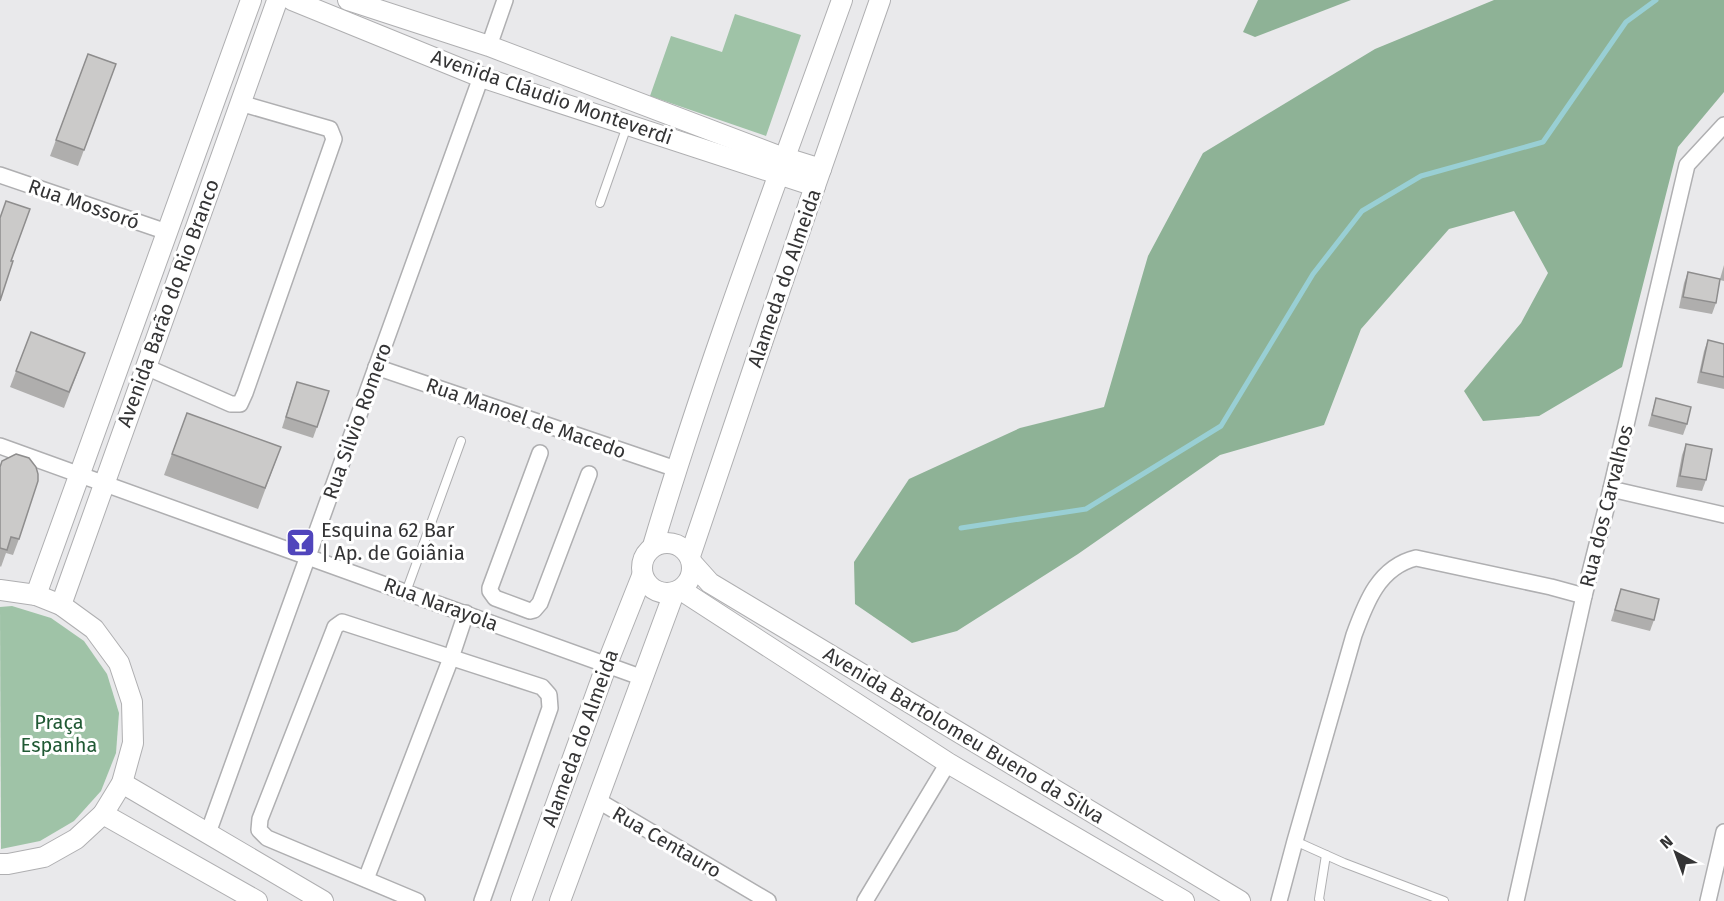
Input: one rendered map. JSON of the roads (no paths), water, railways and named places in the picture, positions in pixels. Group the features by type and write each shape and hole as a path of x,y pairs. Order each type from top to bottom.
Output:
{"street":[{"name":"Avenida Barão do Rio Branco","path":"36,595 251,0"},
{"name":"Avenida Barão do Rio Branco","path":"61,605 277,0"},
{"name":"Avenida Cláudio Monteverdi","path":"277,0 481,77 627,124 818,177"},
{"name":"Avenida Cláudio Monteverdi","path":"348,0 489,46 782,166"},
{"path":"489,46 505,0"},
{"name":"Alameda do Almeida","path":"654,546 676,469 733,301 842,0"},
{"name":"Alameda do Almeida","path":"691,560 818,177 880,0"},
{"name":"Rua Silvio Romero","path":"208,833 481,77"},
{"path":"146,367 231,404 240,404 245,393 334,139 330,129 240,103"},
{"name":"Rua dos Carvalhos","path":"1516,901 1584,596 1687,165 1724,125"},
{"name":"Rua Mossoró","path":"0,175 167,232"},
{"name":"Rua Manoel de Macedo","path":"376,367 676,469"},
{"name":"Rua Narayola","path":"0,446 644,678"},
{"path":"540,453 490,588 495,598 530,611 540,603 590,474"},
{"path":"1611,489 1724,515"},
{"path":"667,542 680,546 691,560 690,579 678,591 661,593 649,587 642,576 642,558 654,546 667,542"},
{"path":"1279,901 1354,635 1368,601 1389,571 1403,561 1416,558 1584,596"},
{"name":"Avenida Bartolomeu Bueno da Silva","path":"691,560 710,583 1239,901"},
{"name":"Alameda do Almeida","path":"521,901 607,664 642,576"},
{"path":"0,590 36,595 61,605 94,629 119,663 132,702 133,743 122,783 103,814 76,839 44,856 0,864"},
{"name":"Alameda do Almeida","path":"560,901 678,591"},
{"name":"Avenida Bartolomeu Bueno da Silva","path":"678,591 948,763 1184,901"},
{"path":"504,627 511,604"},
{"path":"366,879 466,613"},
{"path":"417,901 267,838 259,830 260,819 334,630 339,624 346,623 546,690 550,708 482,901"},
{"path":"865,901 948,763"},
{"path":"122,783 323,901"},
{"name":"Rua Centauro","path":"597,800 768,901"},
{"path":"103,814 257,901"},
{"path":"1708,901 1724,832"}],"lane":[{"path":"600,203 627,124"},
{"path":"406,592 461,441"},
{"path":"1295,840 1344,863 1444,901"},
{"path":"1320,901 1326,855"}],"waterway":[{"path":"961,528 1086,509 1221,426 1313,274 1362,211 1421,176 1543,142 1626,22 1656,0"}],"place":[{"name":"Esquina 62 Bar | Ap. de Goiânia","path":"300,542"}],"park label":[{"name":"Praça Espanha","path":"59,734"}]}
